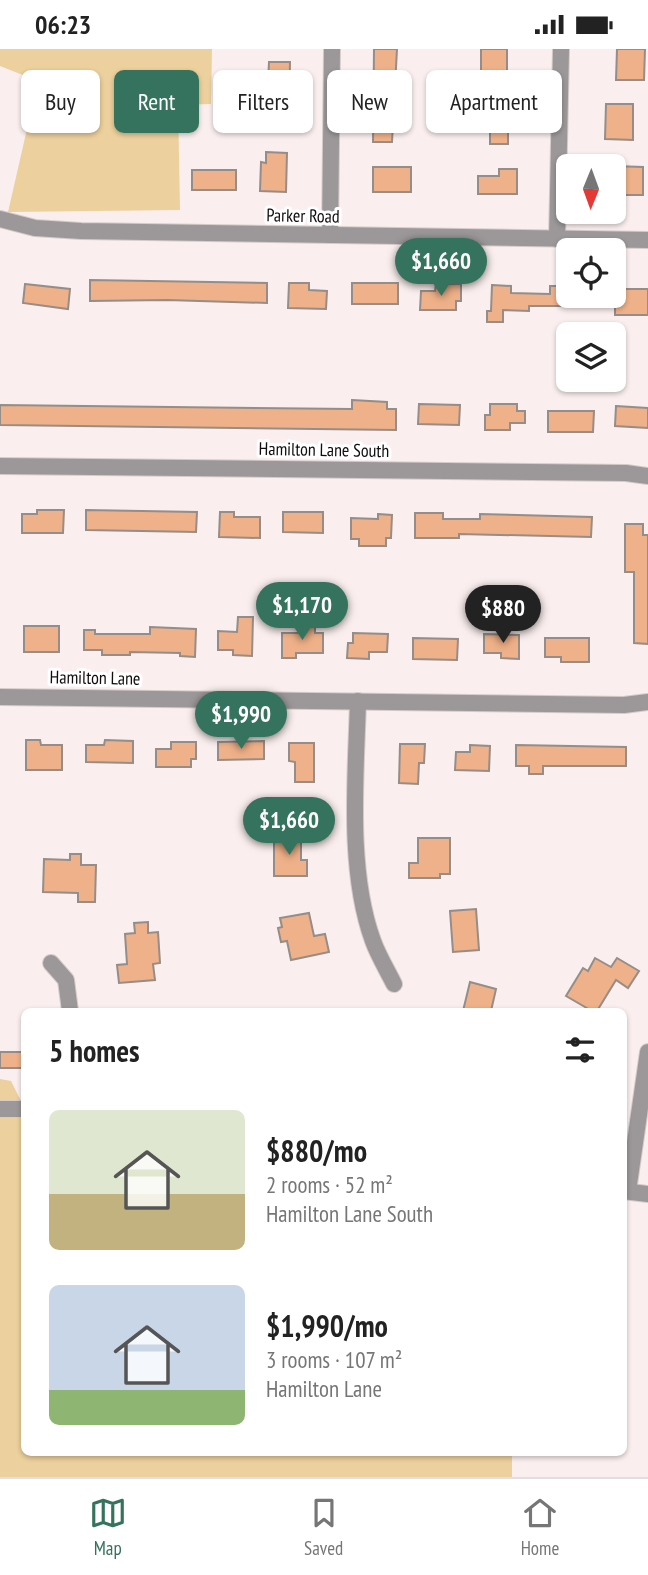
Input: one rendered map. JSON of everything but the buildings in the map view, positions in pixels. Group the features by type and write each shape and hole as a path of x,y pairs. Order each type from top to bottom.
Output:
{"street":[{"path":"330,236 332,49"},
{"path":"557,238 561,49"},
{"name":"Parker Road","path":"0,219 35,228 81,231 556,239"},
{"name":"Parker Road","path":"626,240 648,240"},
{"name":"Hamilton Lane South","path":"0,466 625,473 648,476"},
{"name":"Hamilton Lane","path":"0,697 358,701"},
{"path":"394,984 373,941 364,909 355,805 358,701 624,705 648,702"},
{"path":"51,963 66,981 70,1008"},
{"path":"627,1179 648,1052"},
{"path":"0,1109 21,1108"},
{"path":"627,1191 648,1194"}],"shaded area":[{"path":"0,49 212,49 211,104 199,104 199,70 114,70 114,133 179,133 180,210 8,212 26,133 100,133 100,70 21,70 21,74 0,66"},
{"path":"0,1079 11,1081 21,1101 21,1456 512,1456 512,1477 0,1477"}]}
